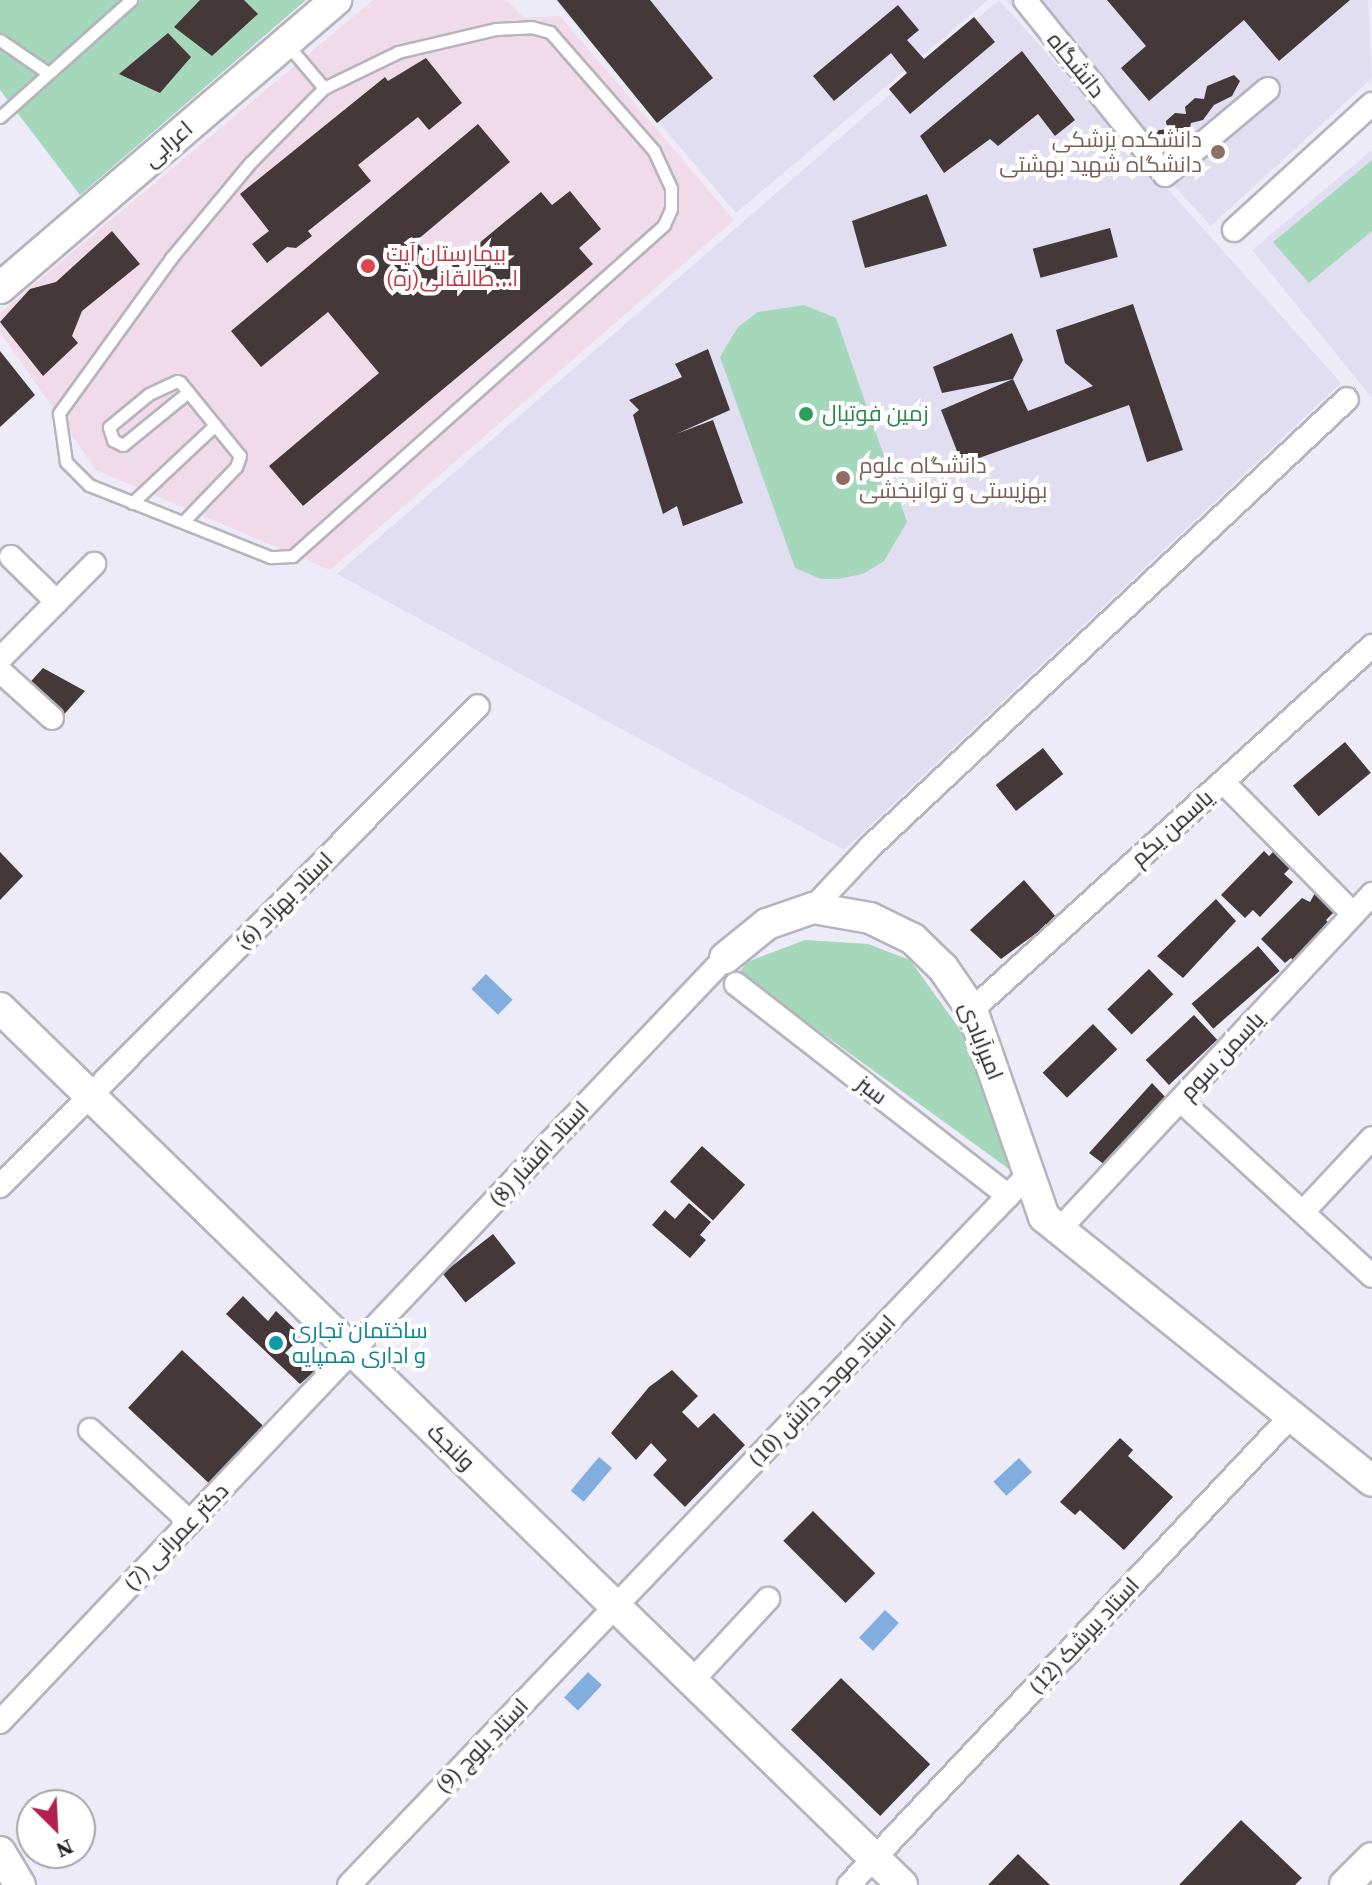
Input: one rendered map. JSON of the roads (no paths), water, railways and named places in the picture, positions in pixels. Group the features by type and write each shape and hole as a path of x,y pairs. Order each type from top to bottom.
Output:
{"street":[{"name":"اعرابی","path":"0,288 336,0"},
{"name":"دانشگاه","path":"1025,0 1165,175 1268,89"},
{"path":"1234,230 1372,104"},
{"path":"813,908 870,847 1347,399"},
{"path":"11,557 57,602"},
{"path":"0,659 94,564"},
{"name":"یاسمن یکم","path":"972,1010 1372,646"},
{"path":"0,671 52,718"},
{"name":"استاد بهزاد (6)","path":"0,1186 478,706"},
{"path":"1223,782 1353,914"},
{"name":"یاسمن سوم","path":"1065,1224 1372,894"},
{"name":"امیرآبادی","path":"730,971 767,924 813,908 870,918 903,932 943,968 972,1010 1018,1185 1300,1407 1372,1456"},
{"name":"سبز","path":"730,971 1018,1185"},
{"name":"استاد افشار (8)","path":"352,1351 730,971"},
{"name":"ولنجک","path":"0,1008 902,1885"},
{"path":"1181,1101 1372,1276"},
{"path":"1303,1212 1372,1138"},
{"name":"استاد موحد دانش (10)","path":"615,1606 1018,1185"},
{"name":"دکتر عمرانی (7)","path":"0,1722 352,1351"},
{"name":"امیرآبادی","path":"1300,1407 1372,1481"},
{"name":"استاد بیرشک (12)","path":"849,1885 1300,1407"},
{"path":"90,1430 190,1522"},
{"path":"692,1681 768,1599"},
{"name":"استاد بلوچ (9)","path":"349,1885 615,1606"},
{"path":"0,1852 20,1885"},
{"path":"1345,1885 1372,1858"}],"lane":[{"path":"0,117 131,0"},
{"path":"531,27 550,32 654,151 671,188 671,209 664,225 292,556 270,557 132,503 89,485 66,462 59,413 171,258 250,163 324,88 398,52 496,29 531,27"},
{"path":"0,40 48,73"},
{"path":"286,43 324,88"},
{"path":"183,522 240,461 215,425 180,382 172,381 109,427 109,433 123,445 188,392"},
{"path":"132,503 215,425"}],"water":[{"path":"486,974 513,1000 498,1015 471,989"},
{"path":"599,1457 612,1468 584,1502 571,1491"},
{"path":"1019,1458 1032,1472 1006,1496 993,1482"},
{"path":"885,1610 899,1623 873,1651 859,1638"},
{"path":"588,1672 602,1685 578,1711 564,1698"}],"place":[{"name":"دانشکده پزشکی دانشگاه شهید بهشتی","path":"1218,152"},
{"name":"بیمارستان آیت ا...طالقانی(ره)","path":"368,266"},
{"name":"زمین فوتبال","path":"806,414"},
{"name":"دانشگاه علوم بهزیستی و توانبخشی","path":"843,478"},
{"name":"ساختمان تجاری و اداری همپایه","path":"276,1343"}]}
